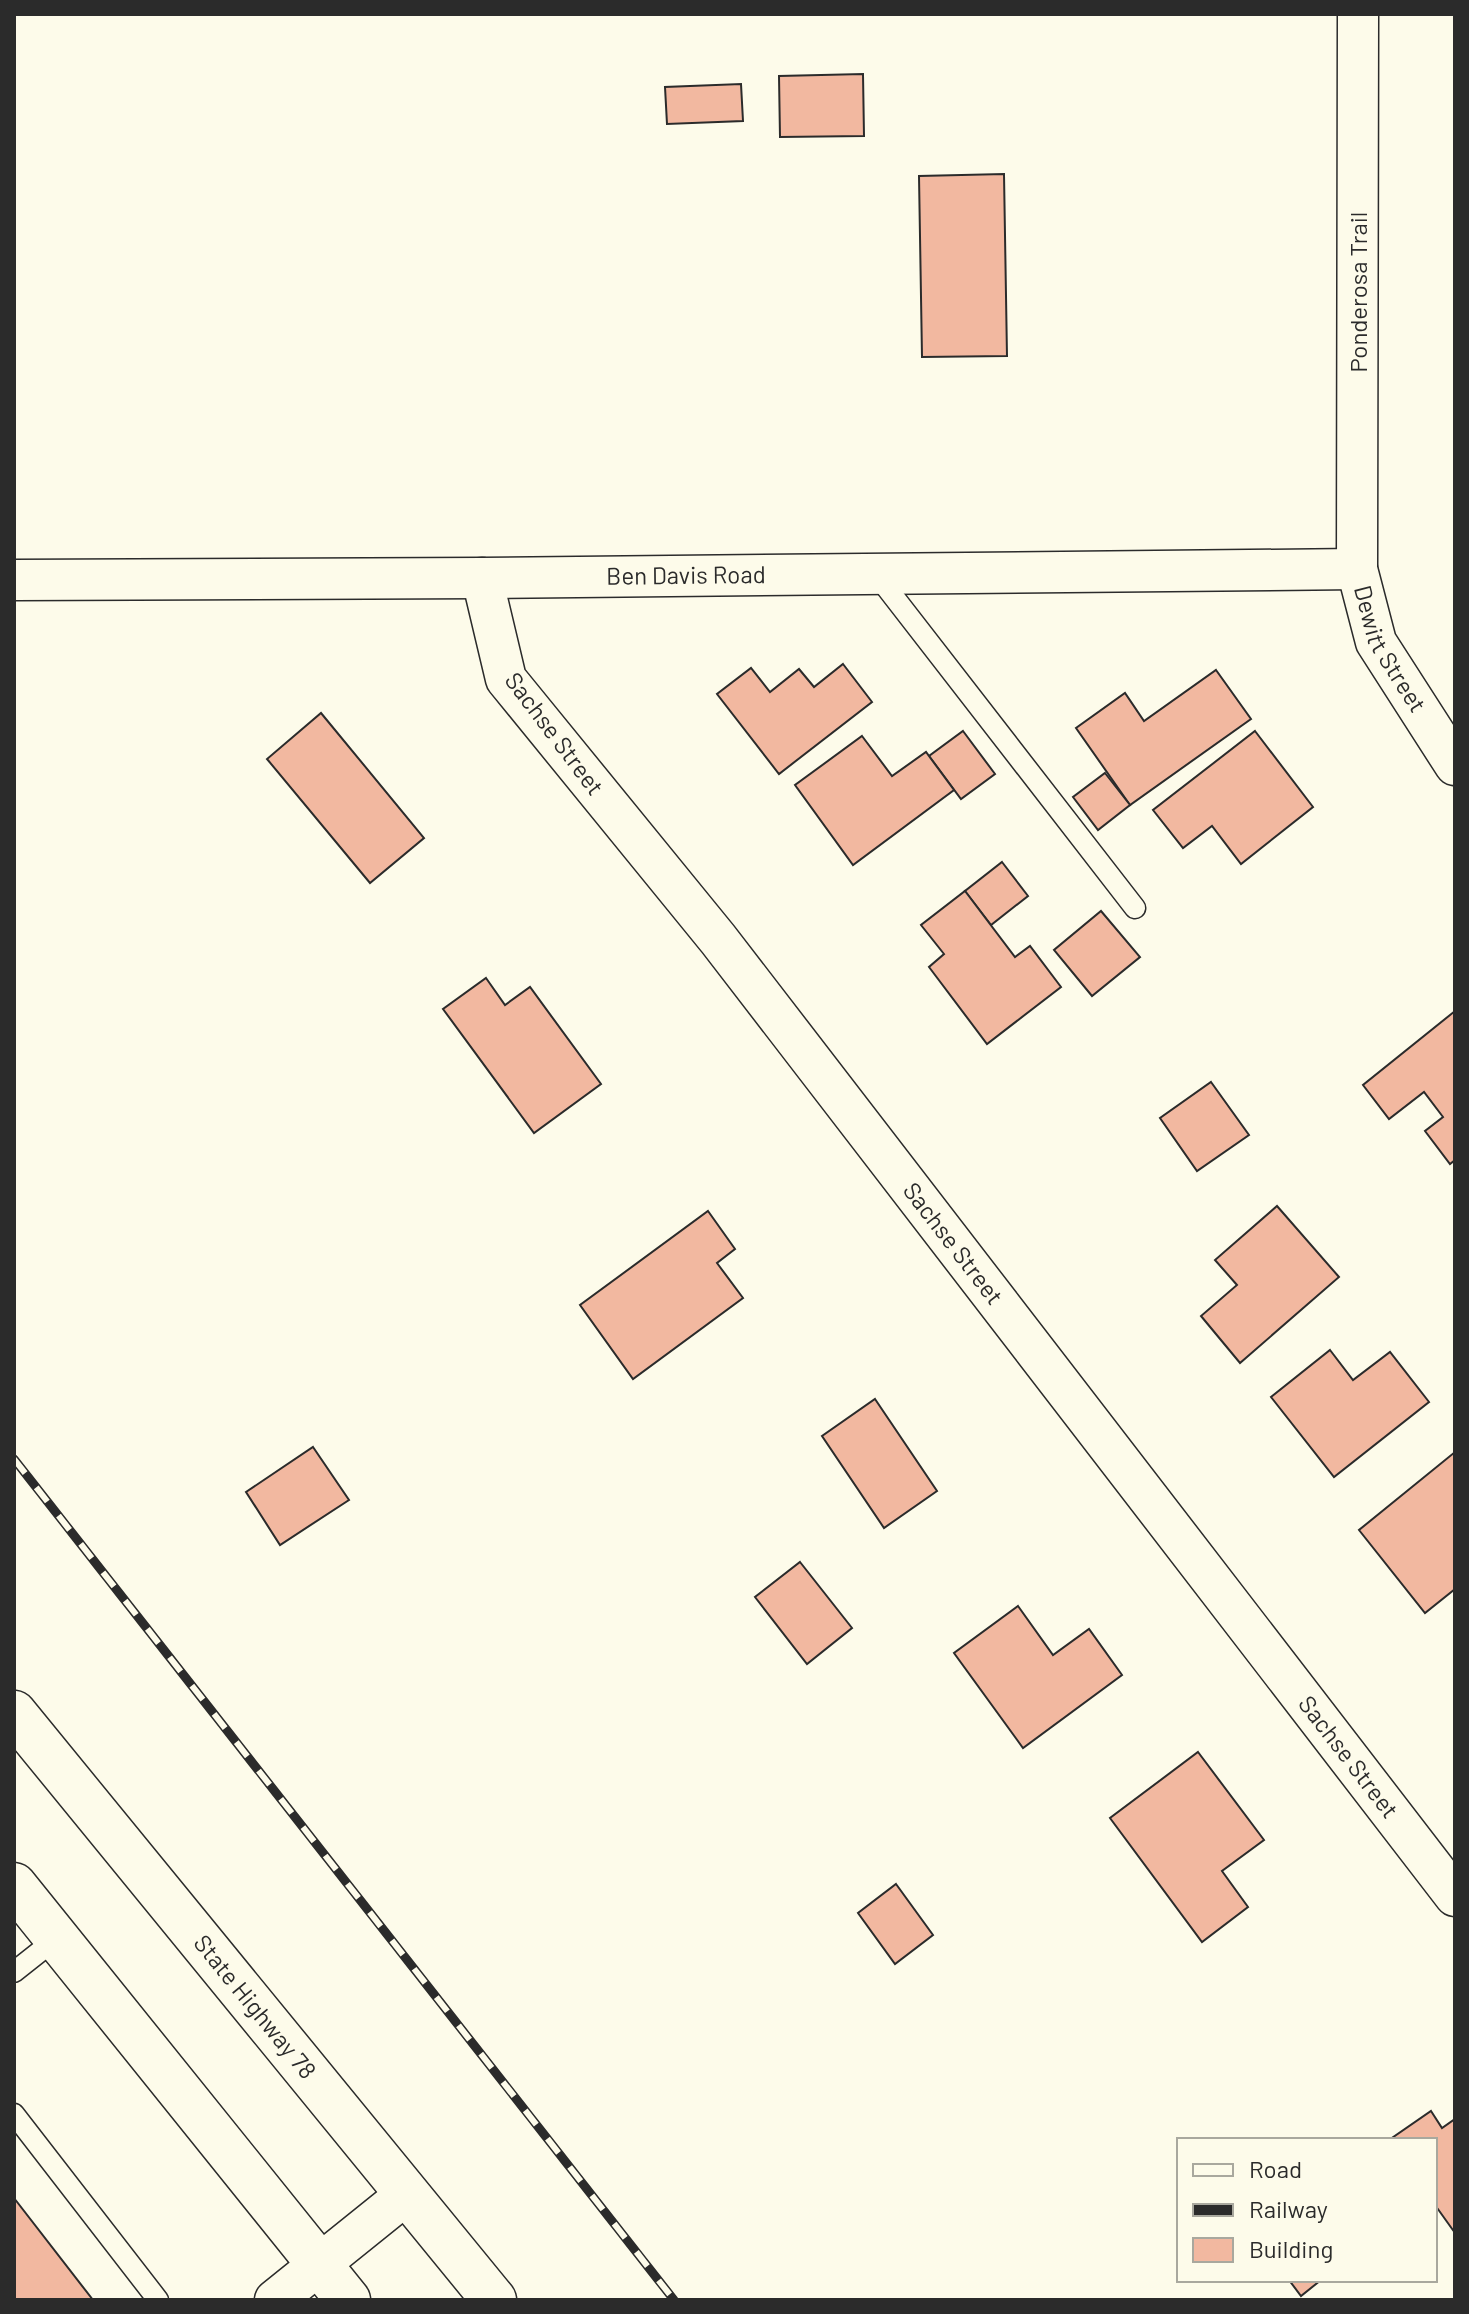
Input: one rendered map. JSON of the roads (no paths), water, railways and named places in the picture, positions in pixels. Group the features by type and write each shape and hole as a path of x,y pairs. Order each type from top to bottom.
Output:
{"main road":[{"name":"State Highway 78","path":"14,1713 494,2300"},
{"path":"14,1885 348,2300"}],"street":[{"name":"Ponderosa Trail","path":"1357,569 1358,14"},
{"name":"Ben Davis Road","path":"14,580 1357,569"},
{"name":"Dewitt Street","path":"1357,569 1376,642 1455,765"},
{"name":"Sachse Street","path":"482,578 506,679 718,939 1455,1896"},
{"path":"275,2300 408,2193"}],"lane":[{"path":"876,574 1135,908"},
{"path":"14,1972 57,1938"},
{"path":"14,2114 158,2300"}],"railway":[{"path":"14,1459 674,2300"}]}
